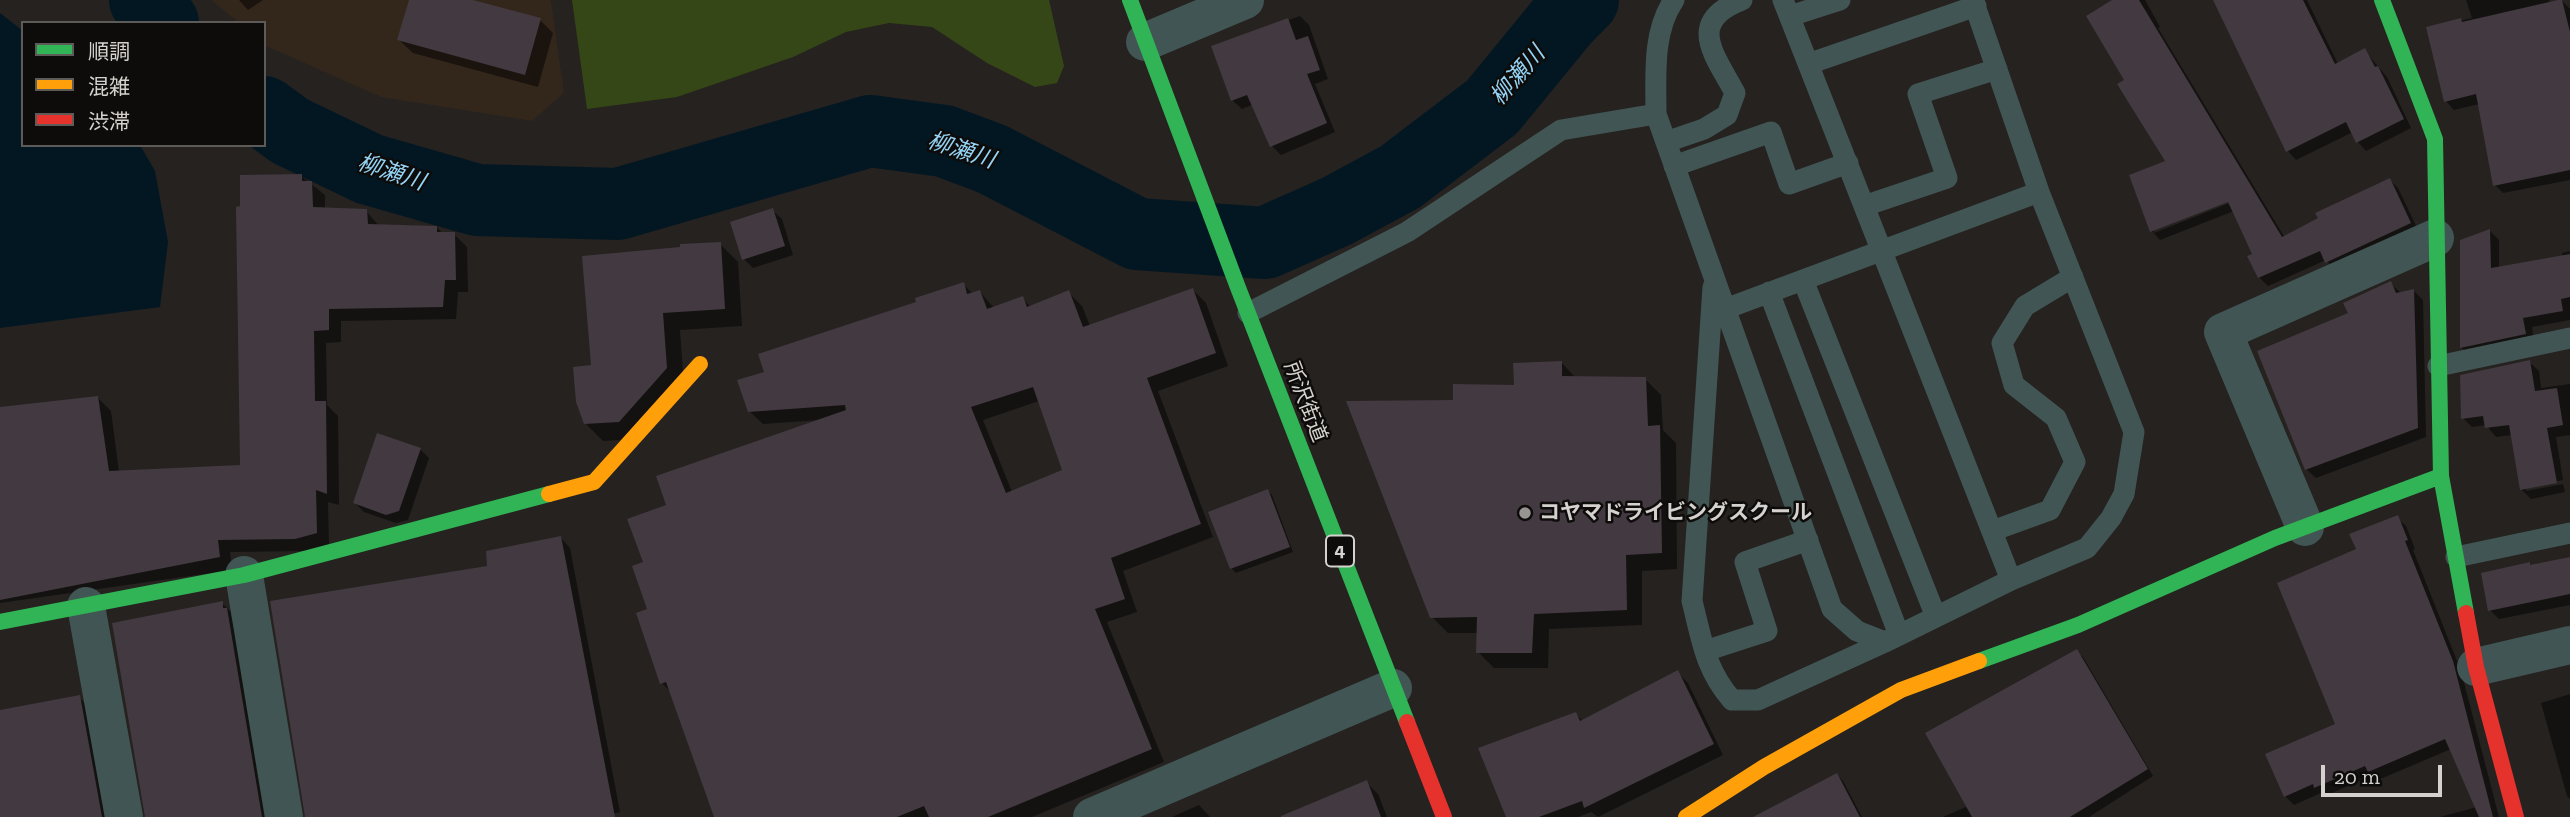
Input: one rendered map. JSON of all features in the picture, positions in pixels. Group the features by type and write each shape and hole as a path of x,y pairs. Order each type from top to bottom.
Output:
{"street":[{"name":"所沢街道","path":"1130,0 1237,285 1444,817"},
{"path":"1145,42 1245,0"},
{"path":"2382,0 2435,139 2441,476 2476,667 2516,817"},
{"path":"2305,527 2223,332 2435,238"},
{"path":"0,622 244,575 594,482 700,364"},
{"path":"1686,817 1764,767 1902,690 2078,625 2275,538 2441,476"},
{"path":"244,575 284,817"},
{"path":"86,606 124,817"},
{"path":"2476,667 2570,645"},
{"path":"1092,817 1393,688"}],"lane":[{"path":"1674,0 1665,14 1660,34 1656,67 1656,114 1832,609 1857,631 1892,638"},
{"path":"1666,142 1704,129 1727,115 1735,93 1708,43 1712,18 1742,0"},
{"path":"1840,0 1786,8 2011,580"},
{"path":"1714,277 1692,601 1716,681 1732,700 1758,700 2011,580 2087,548 2111,518 2124,494 2134,432 2039,192 1974,3 1808,64"},
{"path":"1864,206 1947,178 1918,94 1997,69"},
{"path":"1248,313 1407,232 1561,130 1656,114"},
{"path":"1674,166 1771,132 1789,184 1847,163"},
{"path":"1725,309 2039,192"},
{"path":"1992,531 2050,510 2075,462 2056,418 2014,385 2002,343 2025,306 2073,277"},
{"path":"1803,280 1936,617"},
{"path":"1769,292 1892,638"},
{"path":"2438,366 2570,338"},
{"path":"2456,557 2570,533"},
{"path":"1705,651 1768,631 1745,562 1808,540"}],"shaded area":[{"path":"211,0 551,0 564,93 532,121 381,97 266,46 266,21 237,21"}],"green space":[{"path":"572,0 1049,0 1064,66 1057,83 1035,87 987,63 932,27 889,23 846,32 793,57 677,97 587,109"}],"water":[{"path":"0,13 21,29 21,147 141,147 155,171 168,242 160,307 0,328"}],"building":[{"path":"409,0 473,0 541,18 525,75 397,40"},
{"path":"2112,0 2139,0 2282,237 2318,218 2315,213 2390,178 2411,223 2325,263 2320,251 2258,278 2247,256 2252,254 2228,202 2150,232 2129,175 2165,161 2117,84 2124,80 2086,16"},
{"path":"2213,0 2303,0 2335,64 2365,48 2375,67 2378,66 2404,119 2356,143 2346,122 2286,152"},
{"path":"2562,0 2570,32 2570,170 2493,186 2476,94 2444,102 2426,27 2461,18 2462,22"},
{"path":"1288,18 1296,40 1308,36 1320,70 1307,74 1327,123 1270,147 1247,95 1231,101 1211,46"},
{"path":"302,174 302,181 312,181 313,207 367,209 368,224 437,226 437,232 455,232 456,280 445,280 443,307 329,309 329,330 314,331 315,401 326,401 327,494 316,490 317,533 295,539 218,540 220,557 0,600 0,407 98,396 109,471 240,465 236,207 240,206 240,175"},
{"path":"773,208 785,246 742,260 730,222"},
{"path":"2490,229 2491,268 2570,254 2570,297 2561,299 2563,311 2523,318 2526,334 2460,348 2460,240"},
{"path":"721,242 725,309 663,313 667,368 619,422 584,424 576,402 573,367 591,365 582,256 680,247 680,244"},
{"path":"2391,281 2396,293 2414,289 2418,428 2305,470 2257,351 2348,313 2343,303"},
{"path":"964,282 967,294 980,290 987,309 1023,296 1027,307 1069,290 1083,327 1193,288 1216,353 1147,378 1201,524 1111,558 1125,599 1095,609 1152,749 988,817 929,817 924,806 897,817 714,817 666,682 660,684 636,613 647,609 632,566 643,562 627,519 666,505 656,476 846,410 845,405 748,412 737,380 764,372 758,354 916,302 915,298","holes":["1033,387 1062,470 1006,493 971,407"]},
{"path":"2530,360 2535,391 2557,388 2563,425 2547,428 2557,483 2520,490 2509,425 2485,428 2483,416 2461,419 2460,375"},
{"name":"コヤマドライビングスクール","path":"1562,361 1562,376 1646,377 1648,426 1660,425 1662,553 1626,555 1627,610 1534,614 1532,653 1476,653 1477,617 1430,618 1346,401 1453,400 1453,384 1514,385 1513,363"},
{"path":"377,433 421,448 399,511 386,515 353,503"},
{"path":"1268,489 1290,547 1230,569 1208,512"},
{"path":"2398,515 2408,540 2405,541 2453,661 2493,817 2479,817 2445,739 2368,772 2365,766 2314,788 2313,784 2284,797 2265,754 2335,724 2277,583 2356,549 2349,534"},
{"path":"561,536 615,817 305,817 270,601 487,566 486,551"},
{"path":"2570,557 2570,594 2488,611 2481,573 2530,562 2530,565"},
{"path":"223,601 223,608 227,608 262,817 145,817 112,623"},
{"path":"2077,649 2148,769 2070,817 1972,817 1925,733"},
{"path":"1678,670 1714,744 1584,808 1582,801 1539,817 1506,817 1478,748 1576,712 1580,721"},
{"path":"80,695 102,817 0,817 0,710"},
{"path":"1837,773 1860,817 1753,817"},
{"path":"1367,780 1381,817 1281,817 1281,816"}],"waterway":[{"name":"柳瀬川","path":"145,0 161,21"},
{"name":"柳瀬川","path":"266,113 290,131 369,169 477,200 618,204 870,131 944,141 992,159 1137,234 1265,243 1337,211 1400,177 1492,107 1583,0"}],"traffic: fast":[{"path":"1130,0 1237,285 1407,722"},
{"path":"2382,0 2435,139 2441,476 2466,613"},
{"path":"1979,661 2078,625 2275,538 2441,476"},
{"path":"0,622 244,575 549,494"}],"traffic: slow":[{"path":"549,494 594,482 700,364"},
{"path":"1686,817 1764,767 1901,690 1979,661"}],"traffic: jam":[{"path":"2466,613 2476,667 2516,817"},
{"path":"1407,722 1444,817"}],"place":[{"name":"コヤマドライビングスクール","path":"1525,513"}]}
